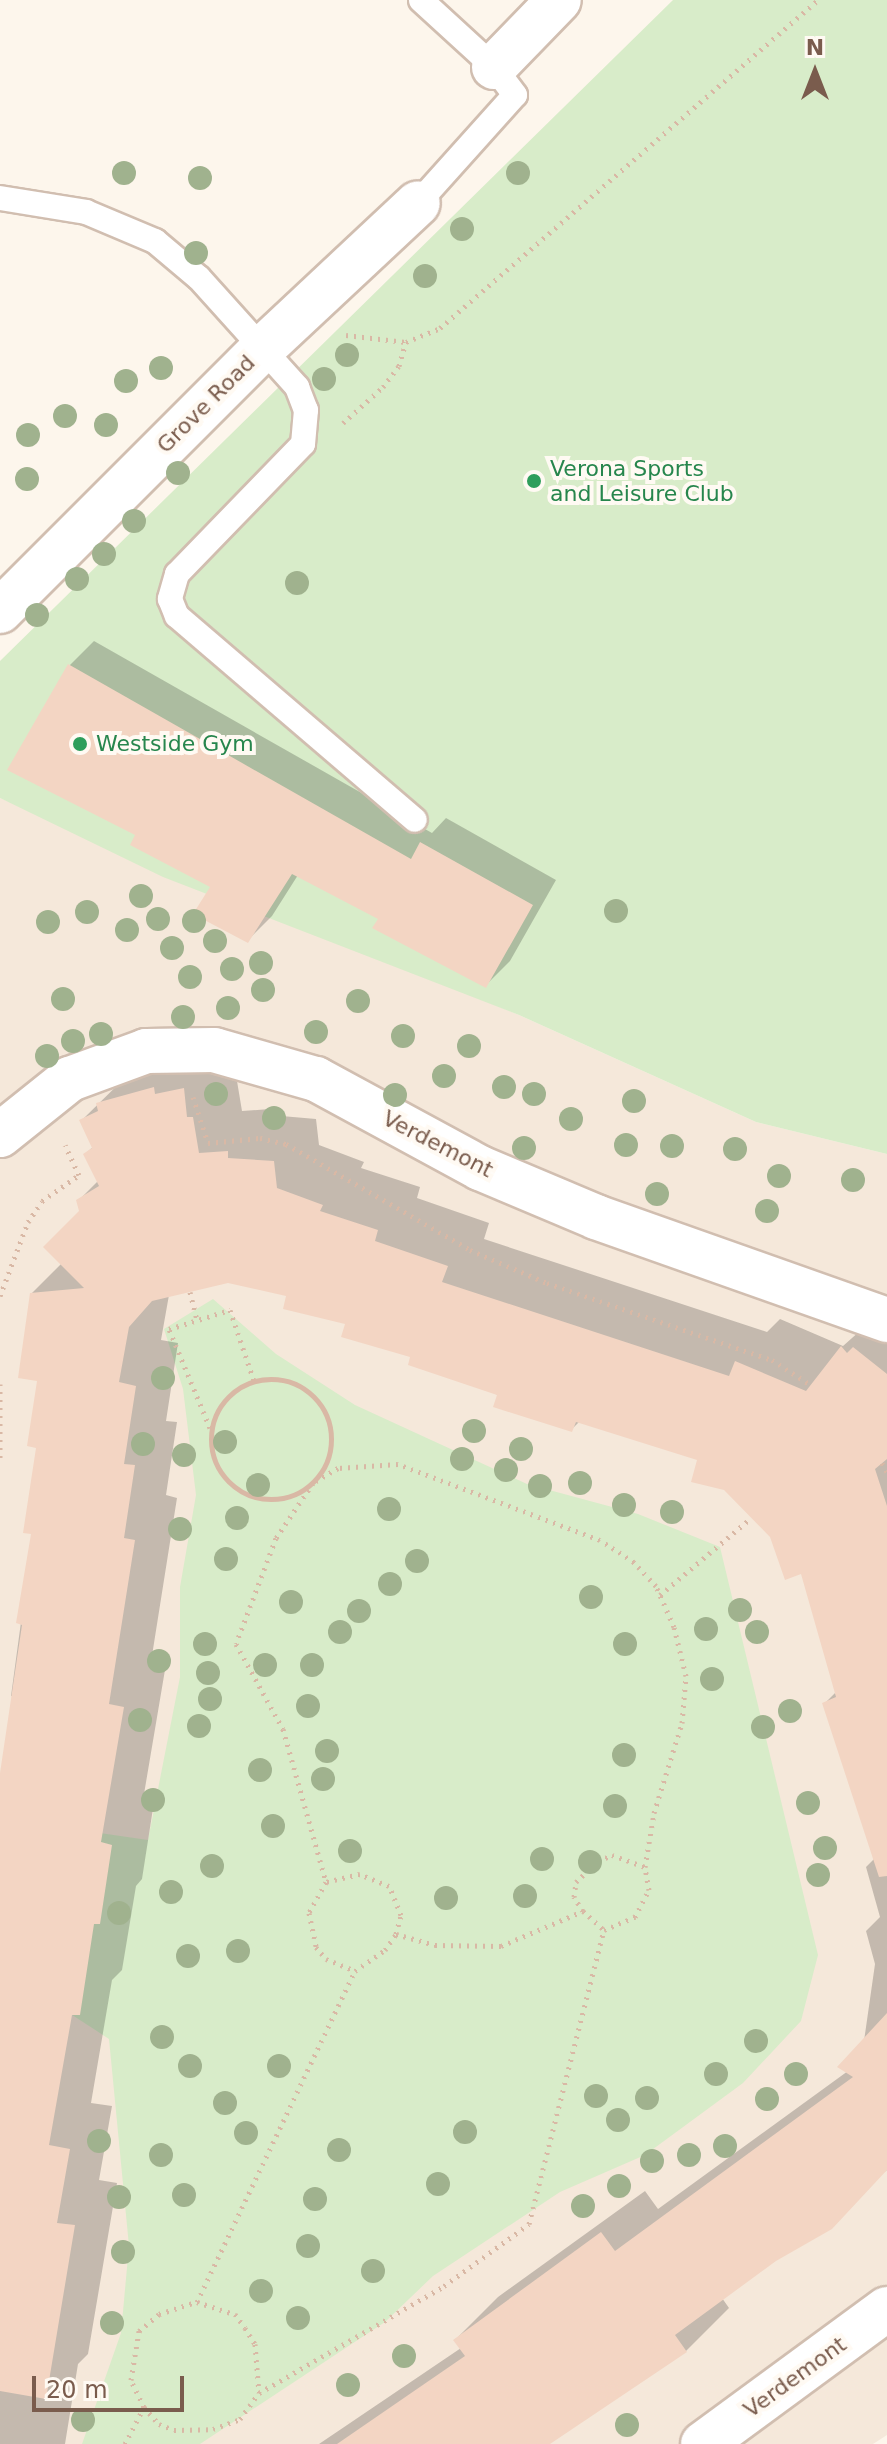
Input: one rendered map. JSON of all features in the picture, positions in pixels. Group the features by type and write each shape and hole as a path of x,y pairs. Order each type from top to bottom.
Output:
{"street":[{"path":"494,67 559,0"},
{"name":"Grove Road","path":"0,611 291,320 418,203"},
{"name":"Verdemont","path":"0,1135 70,1079 146,1051 214,1050 316,1079 480,1168 596,1217 887,1320"},
{"name":"Verdemont","path":"703,2444 887,2309"}],"lane":[{"path":"418,203 515,95 494,67 421,0"},
{"path":"0,198 86,212 155,241 199,278 260,351 297,387 307,428 292,460 177,574 170,599 177,616 415,820"}],"path":[{"path":"291,320 373,342 406,342 440,328 818,0"},
{"path":"307,428 350,420 399,366 406,342"},
{"path":"191,1091 208,1143 260,1138 286,1144 470,1250 547,1283 772,1360 811,1385"},
{"path":"0,1296 28,1222 42,1201 79,1175 62,1137"},
{"path":"190,1292 197,1320"},
{"path":"254,1381 230,1310 169,1329 212,1431 214,1460 239,1491 277,1500 338,1468 398,1464 600,1540 634,1562 660,1595 686,1676 682,1723 654,1813 645,1867 649,1890 644,1905 635,1917 604,1930"},
{"path":"212,1431 222,1403 254,1381 294,1383 324,1409 331,1449 313,1483 276,1538 236,1644 283,1729 326,1882 309,1913 316,1947 326,1959 355,1971"},
{"path":"0,1384 0,1460"},
{"path":"882,1463 887,1472"},
{"path":"660,1595 751,1518"},
{"path":"604,1930 583,1911 574,1897 582,1872 612,1855 645,1867"},
{"path":"197,2302 355,1971 385,1950 396,1934 401,1915 389,1886 360,1874 326,1882"},
{"path":"396,1934 435,1945 501,1946 583,1911"},
{"path":"259,2393 255,2344 235,2314 197,2302 159,2314 139,2331 131,2380 144,2407 159,2424 174,2430 213,2429 240,2419 259,2393 444,2286 529,2224 604,1930"},
{"path":"125,2444 144,2407"}],"shaded area":[{"path":"0,798 519,1015 756,1122 887,1154 887,2435 873,2444 0,2444"}],"green space":[{"name":"Verona Sports and Leisure Club","path":"673,0 887,0 887,1154 756,1122 519,1015 163,877 0,798 0,661"},
{"path":"213,1299 276,1354 355,1405 527,1484 638,1514 720,1547 818,1955 801,2021 743,2083 645,2155 560,2192 433,2276 385,2322 200,2444 82,2444 121,2333 129,2246 109,2039 63,2009 93,1832 148,1840 180,1677 180,1587 196,1495 183,1389 164,1329"}],"building":[{"path":"68,664 411,859 420,842 533,905 486,988 372,928 378,919 292,874 248,943 193,914 210,887 130,845 135,835 7,770"},
{"path":"154,1087 155,1094 184,1088 187,1117 193,1117 199,1153 228,1151 228,1158 274,1161 277,1188 323,1205 320,1211 378,1230 375,1241 448,1266 442,1282 729,1376 735,1361 806,1391 841,1346 847,1353 853,1347 887,1374 887,1459 875,1469 887,1506 887,1876 879,1877 822,1703 836,1697 801,1574 785,1580 770,1537 724,1490 691,1482 697,1460 576,1422 572,1432 493,1407 497,1395 408,1365 410,1357 341,1337 345,1324 283,1309 286,1296 228,1283 152,1301 129,1327 119,1382 136,1386 124,1464 135,1465 124,1538 135,1540 109,1704 124,1707 101,1842 112,1845 100,1924 94,1924 80,2015 72,2015 49,2145 70,2149 57,2223 75,2225 46,2399 0,2391 0,1773 22,1625 16,1623 31,1534 23,1533 36,1448 27,1446 37,1381 18,1378 30,1293 84,1288 43,1247 79,1211 76,1200 99,1186 83,1154 92,1148 79,1120 98,1111 96,1103"},
{"path":"887,2013 887,2170 832,2229 776,2261 675,2335 687,2352 550,2444 337,2444 465,2356 453,2340 601,2232 615,2251 853,2077 837,2067"}],"place":[{"name":"Verona Sports and Leisure Club","path":"534,481"},
{"name":"Westside Gym","path":"80,744"}]}
